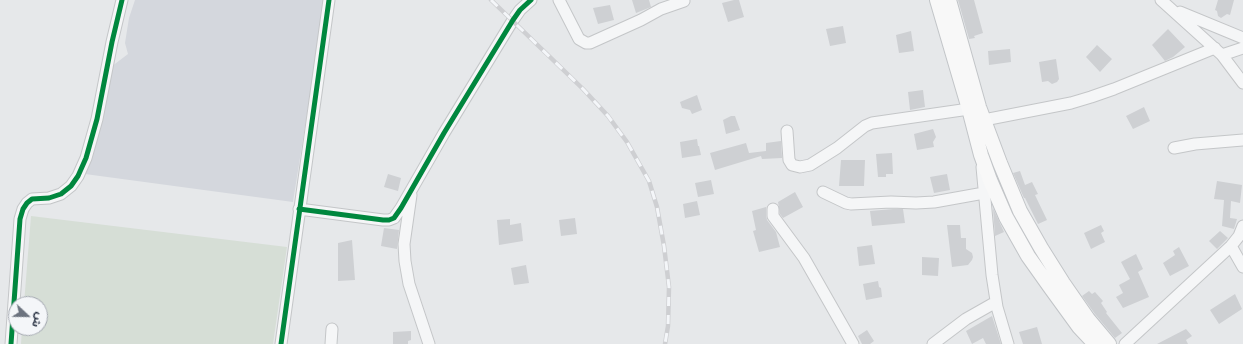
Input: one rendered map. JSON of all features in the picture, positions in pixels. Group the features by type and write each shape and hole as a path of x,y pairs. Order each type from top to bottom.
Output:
{"main road":[{"path":"937,0 981,155 1006,217 1028,256 1079,327 1095,344"},
{"path":"948,0 979,107 1020,211 1040,248 1063,283 1088,319 1109,344"}],"street":[{"path":"11,344 20,219 23,209 32,199 49,198 61,194 71,186 78,176 86,158 98,119 112,42 122,0"},
{"path":"281,344 329,0"},
{"path":"299,209 383,220 394,218 513,20 520,10 531,0"},
{"path":"559,0 579,39 586,43 590,43 641,20 661,9 684,1"},
{"path":"1161,0 1218,52 1243,83"},
{"path":"1173,10 1243,38"},
{"path":"984,120 1070,103 1092,97 1218,52 1243,48"},
{"path":"787,131 789,160 792,165 800,167 810,165 837,148 872,122 969,109"},
{"path":"1174,148 1194,144 1243,140"},
{"path":"981,155 992,275 996,302 1008,344"},
{"path":"412,189 404,244 405,260 409,284 429,344"},
{"path":"823,192 851,204 934,202 984,193"},
{"path":"773,209 774,216 804,258 853,344"},
{"path":"1125,344 1231,246 1239,236 1243,226"},
{"path":"1231,246 1243,267"},
{"path":"933,344 966,319 996,302"},
{"path":"331,344 332,329"}],"shaded area":[{"path":"135,0 325,0 293,202 85,174 103,73 128,54 125,43 129,18"},
{"path":"31,216 287,247 273,344 21,344 22,336 48,336 48,296 25,296"}],"building":[{"path":"632,0 649,0 651,7 636,13"},
{"path":"739,0 744,17 728,22 722,3"},
{"path":"958,0 974,0 983,33 974,36 975,38 969,39"},
{"path":"1218,0 1234,0 1230,15 1227,14 1221,18 1218,16 1217,11 1215,10"},
{"path":"610,5 614,20 598,24 593,8"},
{"path":"843,26 846,43 830,46 826,29"},
{"path":"1168,29 1185,47 1173,57 1165,61 1152,45"},
{"path":"911,31 914,51 899,53 896,35"},
{"path":"1097,45 1112,59 1100,72 1086,57"},
{"path":"1010,49 1011,62 989,65 988,51"},
{"path":"1056,59 1059,79 1057,82 1052,84 1048,81 1042,82 1039,62"},
{"path":"923,90 925,107 910,110 908,92"},
{"path":"697,95 702,110 692,114 690,110 682,108 680,102"},
{"path":"1144,107 1150,121 1133,129 1126,116"},
{"path":"731,116 735,116 740,130 726,134 723,120"},
{"path":"933,129 936,137 933,142 934,147 917,150 914,134"},
{"path":"697,139 701,155 682,158 680,142"},
{"path":"781,141 782,158 762,159 761,156 715,170 710,153 746,143 749,153 766,151 766,143"},
{"path":"892,153 893,174 886,174 886,177 878,177 876,154"},
{"path":"841,160 865,160 864,186 839,186"},
{"path":"1020,171 1025,185 1032,182 1038,194 1035,195 1047,220 1038,224 1013,173"},
{"path":"388,174 401,178 398,191 384,187"},
{"path":"947,174 950,190 934,193 930,177"},
{"path":"711,180 714,194 698,197 695,183"},
{"path":"1217,181 1242,185 1240,203 1231,201 1230,218 1237,219 1234,229 1222,226 1224,200 1214,199"},
{"path":"795,192 803,207 783,218 780,214 778,202"},
{"path":"697,201 700,215 685,218 683,204"},
{"path":"766,207 767,220 776,232 780,247 759,252 753,231 756,230 752,211"},
{"path":"993,208 1004,232 995,236"},
{"path":"903,209 905,223 872,226 870,211"},
{"path":"575,218 577,234 561,236 559,220"},
{"path":"510,219 510,225 521,223 523,241 499,245 497,220"},
{"path":"947,225 960,225 961,238 966,238 966,249 972,253 973,257 968,265 952,267"},
{"path":"1101,225 1104,231 1101,233 1105,242 1091,249 1084,233"},
{"path":"384,228 399,230 397,249 381,246"},
{"path":"1220,231 1228,238 1217,249 1209,241"},
{"path":"352,240 355,280 338,281 338,243"},
{"path":"872,245 875,264 859,266 857,247"},
{"path":"1179,247 1189,266 1170,276 1163,263 1175,255 1173,251"},
{"path":"1136,254 1143,269 1138,272 1149,297 1123,308 1116,297 1123,293 1119,285 1130,279 1121,262"},
{"path":"922,257 939,258 938,276 922,275"},
{"path":"526,265 529,283 514,285 511,268"},
{"path":"878,281 879,287 881,288 882,297 866,300 863,284"},
{"path":"1089,291 1092,294 1095,292 1103,301 1101,303 1107,312 1106,313 1122,333 1115,338 1082,296"},
{"path":"1235,294 1242,309 1219,324 1210,310"},
{"path":"992,316 1001,344 986,344 983,338 972,344 966,331"},
{"path":"1037,327 1042,344 1023,344 1019,332"},
{"path":"1186,329 1192,336 1186,340 1188,344 1157,344"},
{"path":"867,330 874,341 870,344 862,344 858,336"},
{"path":"411,331 411,340 408,341 408,344 393,344 393,332"}],"railway":[{"path":"491,0 583,89 608,116 627,142 649,181 657,207 669,287 668,326 665,344"}],"cycle path":[{"path":"11,344 20,219 23,209 32,199 49,198 61,194 71,186 78,176 86,158 97,119 122,0"},
{"path":"281,344 329,0"},
{"path":"299,209 383,220 394,218 513,20 520,10 531,0"}]}
